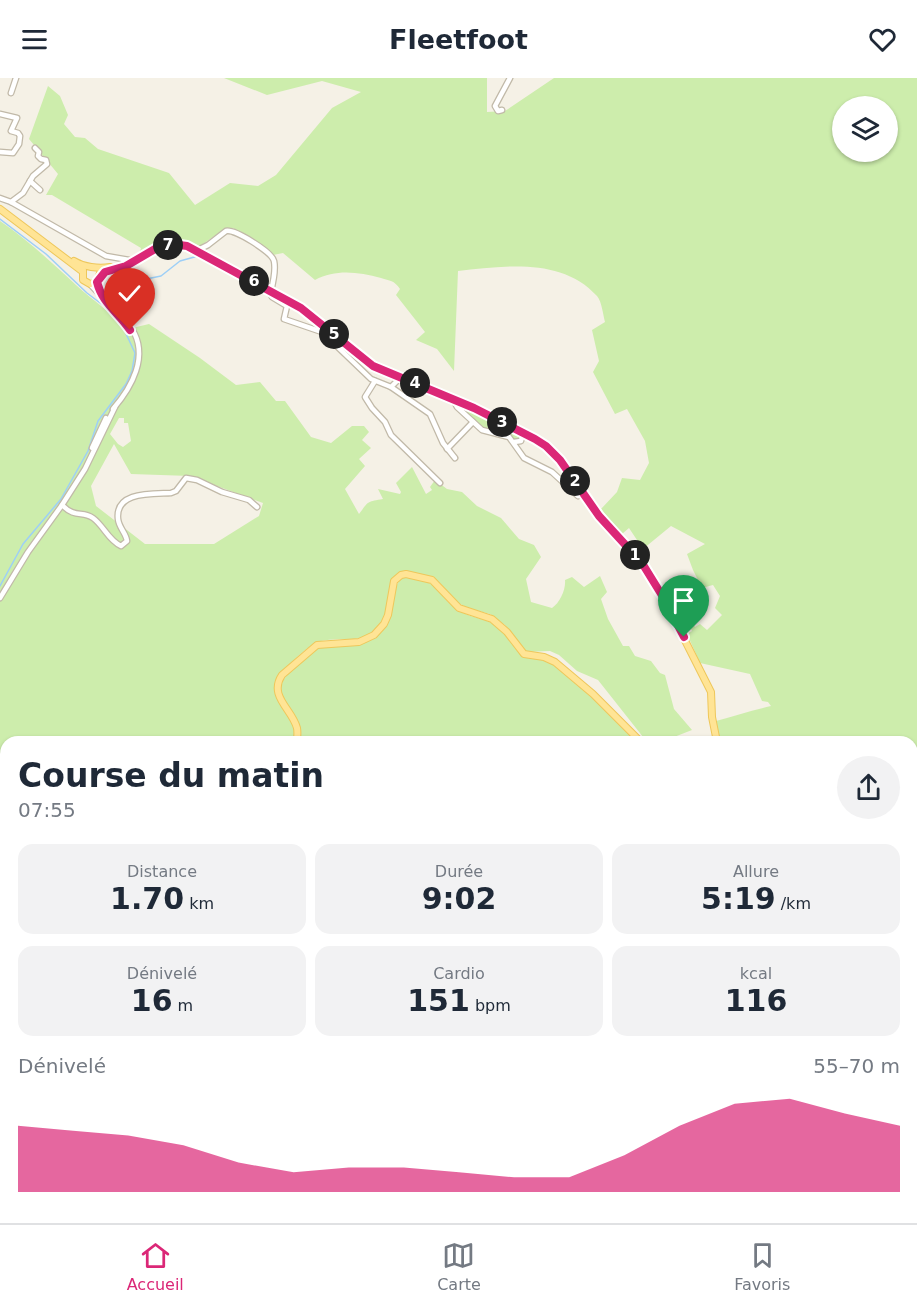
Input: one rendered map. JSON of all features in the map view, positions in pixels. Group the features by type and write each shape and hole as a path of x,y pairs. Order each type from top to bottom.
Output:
{"main road":[{"path":"0,209 82,272 83,280 96,281 105,272 166,245 177,244 198,250 307,311 368,362 400,378 453,399 546,446 560,460 599,516 651,576 711,692 716,736"},
{"path":"43,241 79,264 98,268 130,261"},
{"path":"82,272 88,266"},
{"path":"96,281 98,268"},
{"path":"297,736 298,729 278,694 278,680 317,645 327,642 352,643 374,635 384,624 388,615 394,582 401,575 406,574 432,580 459,608 492,619 507,632 524,654 544,657 555,662 593,694 635,736"}],"street":[{"path":"11,93 16,78"},
{"path":"502,110 498,111 495,106 510,78"},
{"path":"0,114 17,118 11,131 20,136 17,148 12,153 0,152"},
{"path":"11,202 23,193 33,176 47,164 46,160 38,156 39,152 35,148"},
{"path":"30,181 40,190"},
{"path":"0,198 106,256 130,261"},
{"path":"198,250 226,231 235,232 267,252 275,263 270,290 272,297 288,308 283,316 284,319 325,334 375,381 391,387 430,414 438,435 456,458"},
{"path":"0,598 28,552 62,506 82,473 115,407 138,369 139,353 133,330 99,293 96,281"},
{"path":"391,387 400,378"},
{"path":"375,381 365,398 385,422 391,435 440,483"},
{"path":"453,399 457,407 473,422 488,433 505,436 514,442 524,458 552,472 578,496"},
{"path":"447,449 473,422"},
{"path":"514,442 522,440 523,433"},
{"path":"62,506 70,513 93,518 111,539 121,546 127,541 118,520 119,509 123,503 138,494 171,493 176,491 186,478 249,500 257,507"}],"green space":[{"path":"224,78 487,78 487,112 505,111 554,78 917,78 917,736 719,736 716,721 771,706 768,702 762,701 750,674 700,663 687,634 692,631 694,625 695,627 700,624 707,630 722,615 715,608 720,596 713,585 702,588 687,554 705,544 671,526 643,549 629,528 622,534 601,509 617,492 622,478 640,480 649,463 645,441 627,409 615,414 593,372 599,361 592,330 605,322 599,299 583,284 567,275 532,267 494,267 458,271 454,371 437,349 416,340 425,332 396,295 400,289 392,281 364,274 347,273 331,274 315,280 283,253 273,255 233,228 226,228 200,246 182,241 168,242 139,255 141,248 52,195 46,195 58,174 29,139 48,86 60,96 68,115 64,124 75,137 85,138 98,149 169,173 195,205 230,183 258,186 276,175 332,108 361,92 322,81 267,95"},
{"path":"0,221 107,311 124,330 149,324 236,385 260,382 276,401 285,401 311,437 331,443 352,426 364,426 369,432 362,440 371,448 359,459 365,466 345,489 359,514 368,503 383,499 378,489 400,494 396,483 412,467 426,494 432,490 430,487 435,480 447,489 462,492 477,506 501,518 519,539 534,545 541,557 526,579 531,602 552,608 562,595 565,580 572,577 584,587 600,576 607,592 601,599 608,619 623,646 629,646 635,656 651,661 660,673 665,675 674,709 692,730 677,736 642,736 598,680 577,671 559,655 550,651 526,652 505,625 490,614 467,608 457,602 433,578 397,576 387,613 375,631 361,638 315,643 295,659 278,679 275,685 296,730 296,736 0,736","holes":["119,418 124,418 124,423 128,423 131,441 123,447 110,434","114,444 131,474 190,476 263,503 259,516 214,544 145,544 96,506 91,486"]},
{"path":"460,406 519,434 519,439 515,440 510,436 485,430"},
{"path":"402,578 423,580 436,588 452,606 470,616 490,622 506,635 524,657 544,660 555,665 595,699 630,736 300,736 295,718 281,695 281,683 316,649 361,643 374,637 382,629 391,613 398,583"}],"waterway":[{"path":"0,219 46,254 87,293 108,309 122,325 135,353 132,371 126,384 98,421 88,451 61,499 23,544 0,586"},
{"path":"107,287 161,276 180,261 198,256"}],"route":[{"path":"130,330 99,293 97,282 100,276 105,272 126,266 166,245 177,244 198,250 307,311 373,366 474,408 546,446 560,460 599,516 642,563 684,637"}]}
